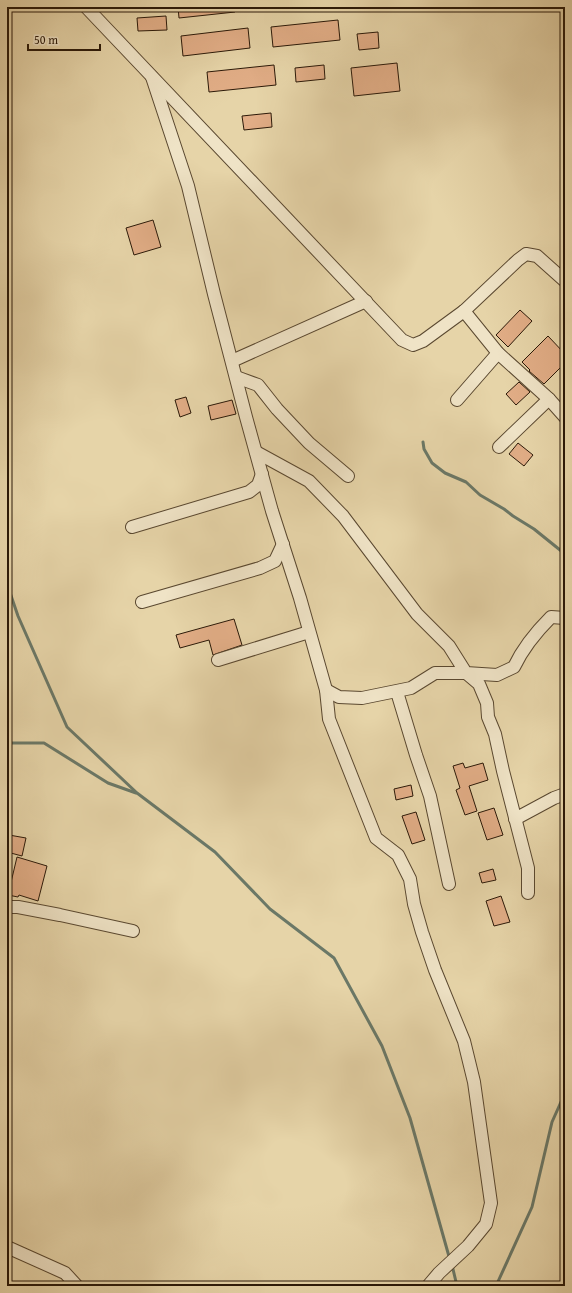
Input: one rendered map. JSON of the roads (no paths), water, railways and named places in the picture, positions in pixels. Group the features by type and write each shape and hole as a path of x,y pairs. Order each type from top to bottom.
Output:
{"street":[{"path":"86,7 402,340 413,345 423,341 464,311 526,254 537,256 565,281"},
{"path":"152,77 188,186 214,294 262,474 326,690 329,719 376,838 398,855 410,879 414,904 422,932 437,976 464,1041 474,1082 491,1203 486,1224 468,1246 439,1273 428,1286"},
{"path":"232,362 366,302"},
{"path":"464,311 498,353 549,399 565,417"},
{"path":"457,400 498,353"},
{"path":"236,377 258,385 277,409 309,444 348,476"},
{"path":"499,447 549,399"},
{"path":"256,452 309,481 343,516 417,614 449,646 466,673 478,684 487,703 488,717 495,734 502,771 528,868 528,893"},
{"path":"132,527 249,492 258,485 262,474"},
{"path":"142,602 260,568 275,561 283,544"},
{"path":"326,690 339,697 362,698 397,692 410,688 435,674 466,673 497,675 514,667 519,656 538,630 551,618 565,618"},
{"path":"218,660 309,632"},
{"path":"397,692 430,796 449,884"},
{"path":"515,819 554,798 565,794"},
{"path":"7,907 18,907 60,915 132,931"},
{"path":"7,1247 65,1273 77,1286"}],"waterway":[{"path":"423,442 424,449 432,463 445,473 466,482 480,495 534,529 565,554"},
{"path":"7,584 18,616 67,727 137,793 215,852 270,909 334,958 382,1046 410,1118 450,1260"},
{"path":"7,743 44,743 108,783 136,793"},
{"path":"496,1286 532,1207 552,1122 565,1093"},
{"path":"452,1265 457,1286"}]}
